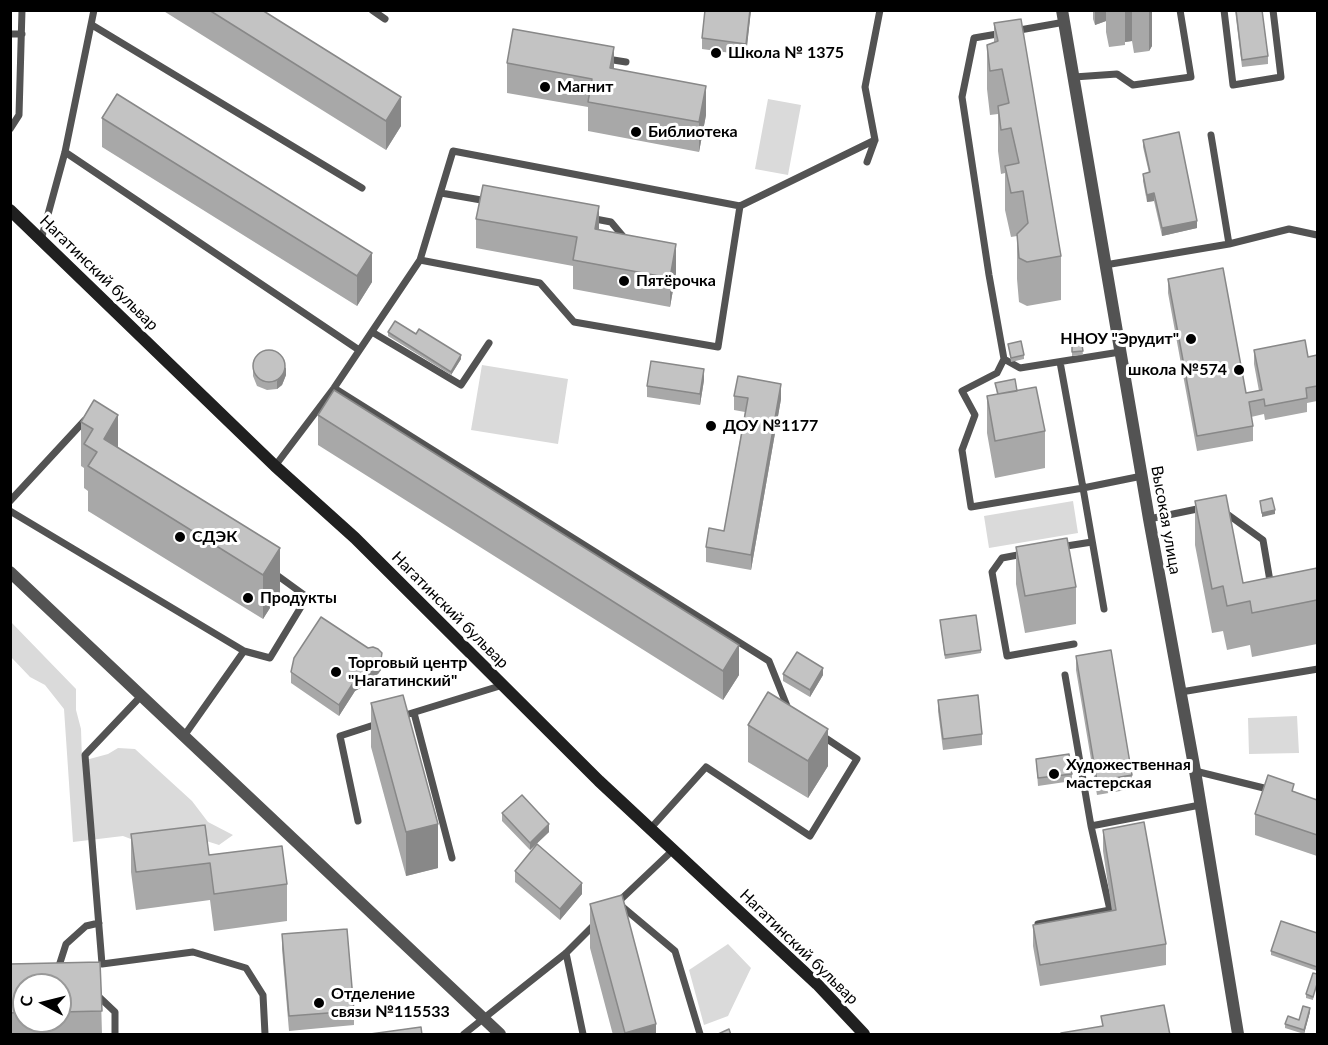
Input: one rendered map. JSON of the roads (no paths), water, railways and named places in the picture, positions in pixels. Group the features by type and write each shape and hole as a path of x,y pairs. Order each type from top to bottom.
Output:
{"street":[{"name":"Высокая улица","path":"1064,16 1120,352 1195,771 1238,1035"},
{"name":"Нагатинский бульвар","path":"10,210 275,466 355,538 599,781 817,984 864,1035"},
{"path":"10,572 500,1035"}],"lane":[{"path":"10,129 20,115 22,10"},
{"path":"41,240 65,152 94,10"},
{"path":"372,10 385,19"},
{"path":"867,162 875,140 865,87 880,10"},
{"path":"1074,77 1117,74 1133,85 1191,77 1180,10"},
{"path":"1224,10 1233,85 1281,77 1273,10"},
{"path":"1064,16 974,38 962,97 1004,360 997,373 962,391 975,415 962,450 971,507 1142,476"},
{"path":"92,24 362,188"},
{"path":"10,34 22,34"},
{"path":"604,58 626,62"},
{"path":"1211,135 1229,244"},
{"path":"275,466 334,388 420,260 453,151 740,206 875,140"},
{"path":"65,152 359,350"},
{"path":"441,193 497,202"},
{"path":"420,260 540,283 574,322 718,347 740,206"},
{"path":"577,216 610,222 634,250"},
{"path":"1105,265 1229,244 1289,229 1317,234"},
{"path":"372,332 461,385 489,343"},
{"path":"1004,360 1020,368 1120,352"},
{"path":"1060,362 1104,609"},
{"path":"334,388 768,661 791,716"},
{"path":"10,501 86,420 93,427"},
{"path":"1216,505 1263,540 1270,581 1280,579"},
{"path":"1149,519 1205,508"},
{"path":"10,512 243,651 270,658 307,597 269,570"},
{"path":"1047,550 1092,542"},
{"path":"1036,552 1002,558 992,572 1007,656 1074,644"},
{"path":"184,736 243,651"},
{"path":"1181,692 1317,669"},
{"path":"1038,924 1110,910 1091,826 1065,675"},
{"path":"393,719 503,686"},
{"path":"141,695 85,755 102,964 193,952 246,968 263,995 265,1035"},
{"path":"414,713 452,858"},
{"path":"358,821 340,735 383,723"},
{"path":"650,829 706,767 810,836 857,759 810,728"},
{"path":"1195,771 1276,791"},
{"path":"1091,826 1200,805"},
{"path":"610,910 673,850"},
{"path":"617,902 675,951 700,1035"},
{"path":"464,1035 566,953 602,917"},
{"path":"56,973 66,944 86,926 99,923"},
{"path":"566,953 583,1035"},
{"path":"88,987 115,1012 115,1035"}],"place":[{"name":"Школа № 1375","path":"716,53"},
{"name":"Магнит","path":"545,87"},
{"name":"Библиотека","path":"636,132"},
{"name":"Пятёрочка","path":"624,281"},
{"name":"ННОУ \"Эрудит\"","path":"1191,339"},
{"name":"школа №574","path":"1239,370"},
{"name":"ДОУ №1177","path":"711,426"},
{"name":"СДЭК","path":"180,537"},
{"name":"Продукты","path":"248,598"},
{"name":"Торговый центр \"Нагатинский\"","path":"336,672"},
{"name":"Художественная мастерская","path":"1054,774"},
{"name":"Отделение связи №115533","path":"319,1003"}]}
